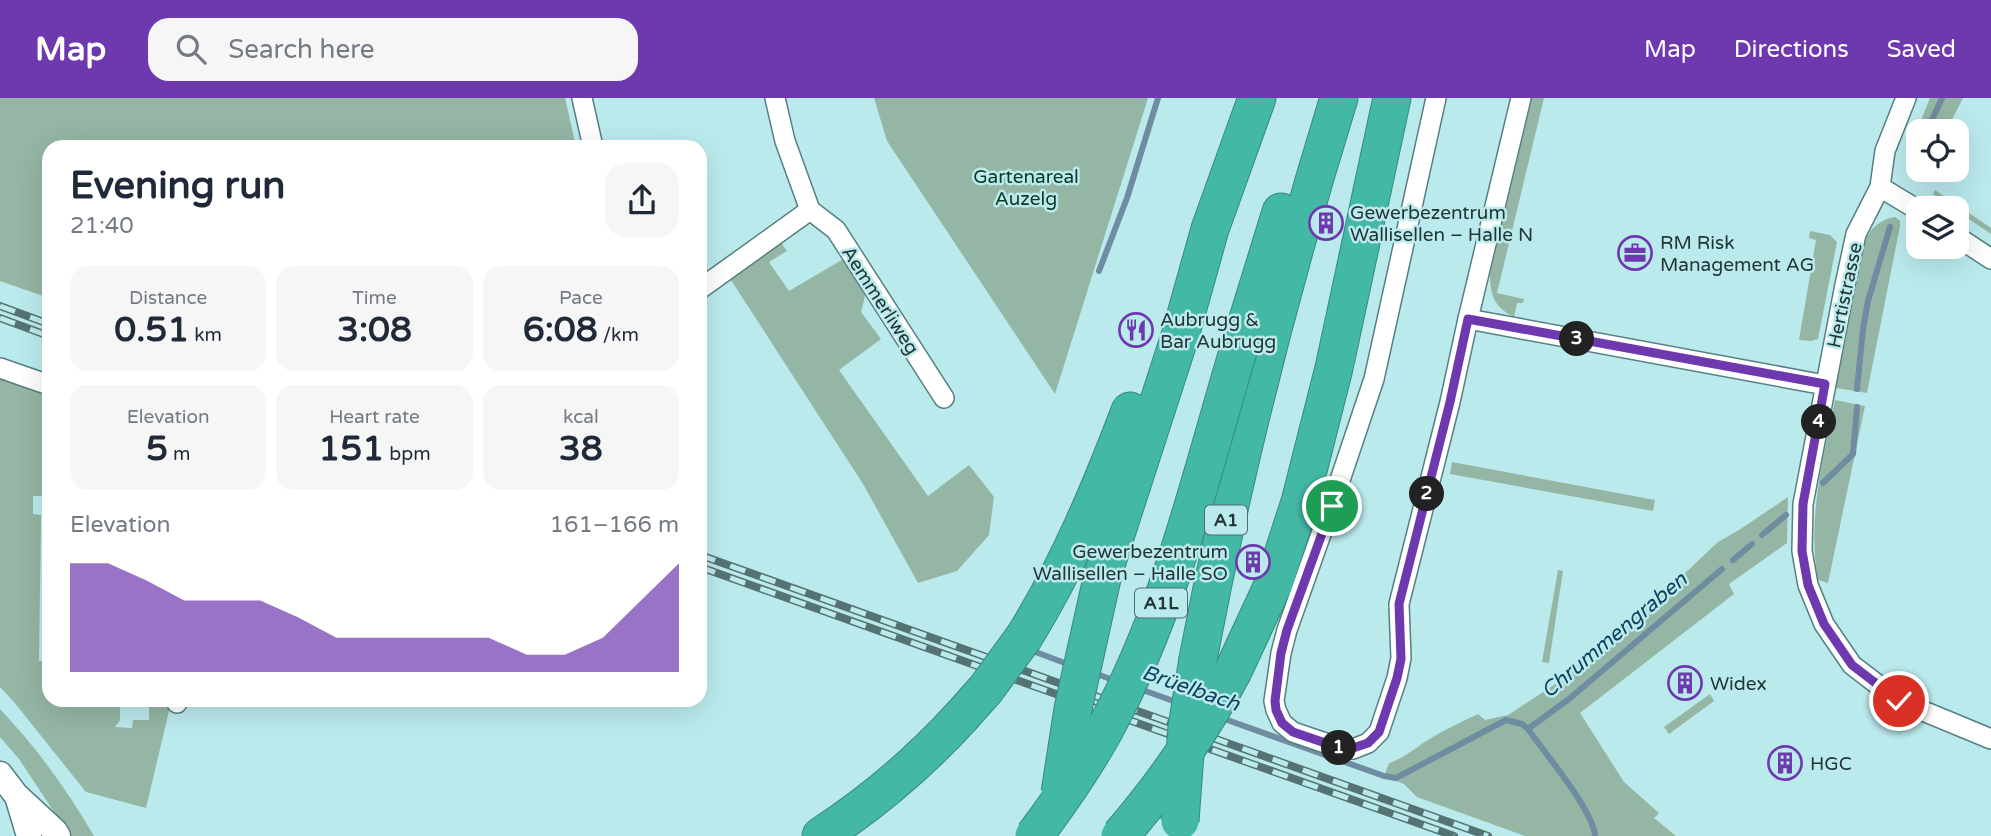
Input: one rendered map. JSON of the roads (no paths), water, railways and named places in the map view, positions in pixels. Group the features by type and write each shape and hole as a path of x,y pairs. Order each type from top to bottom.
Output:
{"highway":[{"path":"1055,836 1070,721 1097,598 1127,495 1180,336 1210,229 1257,98"},
{"name":"A1L","path":"1034,836 1069,789 1103,733 1132,675 1154,622 1318,98"},
{"name":"A1","path":"1180,828 1181,780 1194,680 1225,526 1288,275 1339,98"},
{"path":"1120,836 1170,773 1206,720 1249,640 1273,585 1293,527 1334,368 1392,98"},
{"path":"821,836 860,810 928,751 961,717 1006,663 1036,617 1061,573 1101,486 1158,331 1210,229"}],"street":[{"path":"582,98 591,140"},
{"path":"707,284 810,210 785,141 775,98"},
{"path":"1436,98 1374,379 1281,653 1275,701 1282,723 1293,732 1340,748 1353,748 1368,743 1379,732 1393,695 1401,659 1399,604 1450,402 1521,98"},
{"name":"Hertistrasse","path":"1906,98 1885,151 1880,187 1856,234 1803,504 1802,551 1808,585 1824,624 1852,665 1899,701 1991,739"},
{"path":"1880,187 1906,203"},
{"name":"Aemmerliweg","path":"810,210 836,230 944,398"},
{"path":"1969,245 1991,259"},
{"path":"1468,319 1825,384"},
{"path":"0,368 42,383"},
{"path":"0,774 16,795 58,836"},
{"path":"16,795 29,836"}],"waterway":[{"name":"Brüelbach","path":"1099,271 1127,198 1158,98"},
{"name":"Chrummengraben","path":"1932,119 1942,98"},
{"name":"Chrummengraben","path":"1857,389 1868,301 1890,227"},
{"name":"Chrummengraben","path":"1823,483 1853,454 1857,407"},
{"name":"Chrummengraben","path":"1762,535 1786,515"},
{"name":"Chrummengraben","path":"1733,560 1752,544"},
{"name":"Chrummengraben","path":"1528,729 1569,699 1722,569"},
{"name":"Brüelbach","path":"1033,651 1070,665"},
{"name":"Brüelbach","path":"1094,673 1116,681"},
{"name":"Brüelbach","path":"1137,688 1179,703"},
{"name":"Brüelbach","path":"1219,717 1396,778 1506,720 1522,724 1578,797 1595,836"}],"railway":[{"path":"0,306 42,321"},
{"path":"0,318 42,333"},
{"path":"707,557 1488,836"},
{"path":"707,569 1454,836"}],"place":[{"name":"Gewerbezentrum Wallisellen – Halle N","path":"1326,223"},
{"name":"RM Risk Management AG","path":"1635,253"},
{"name":"Aubrugg & Bar Aubrugg","path":"1136,330"},
{"name":"Gewerbezentrum Wallisellen – Halle SO","path":"1253,562"},
{"name":"Widex","path":"1685,683"},
{"name":"HGC","path":"1785,763"}],"park label":[{"name":"Gartenareal Auzelg","path":"1026,187"}]}
